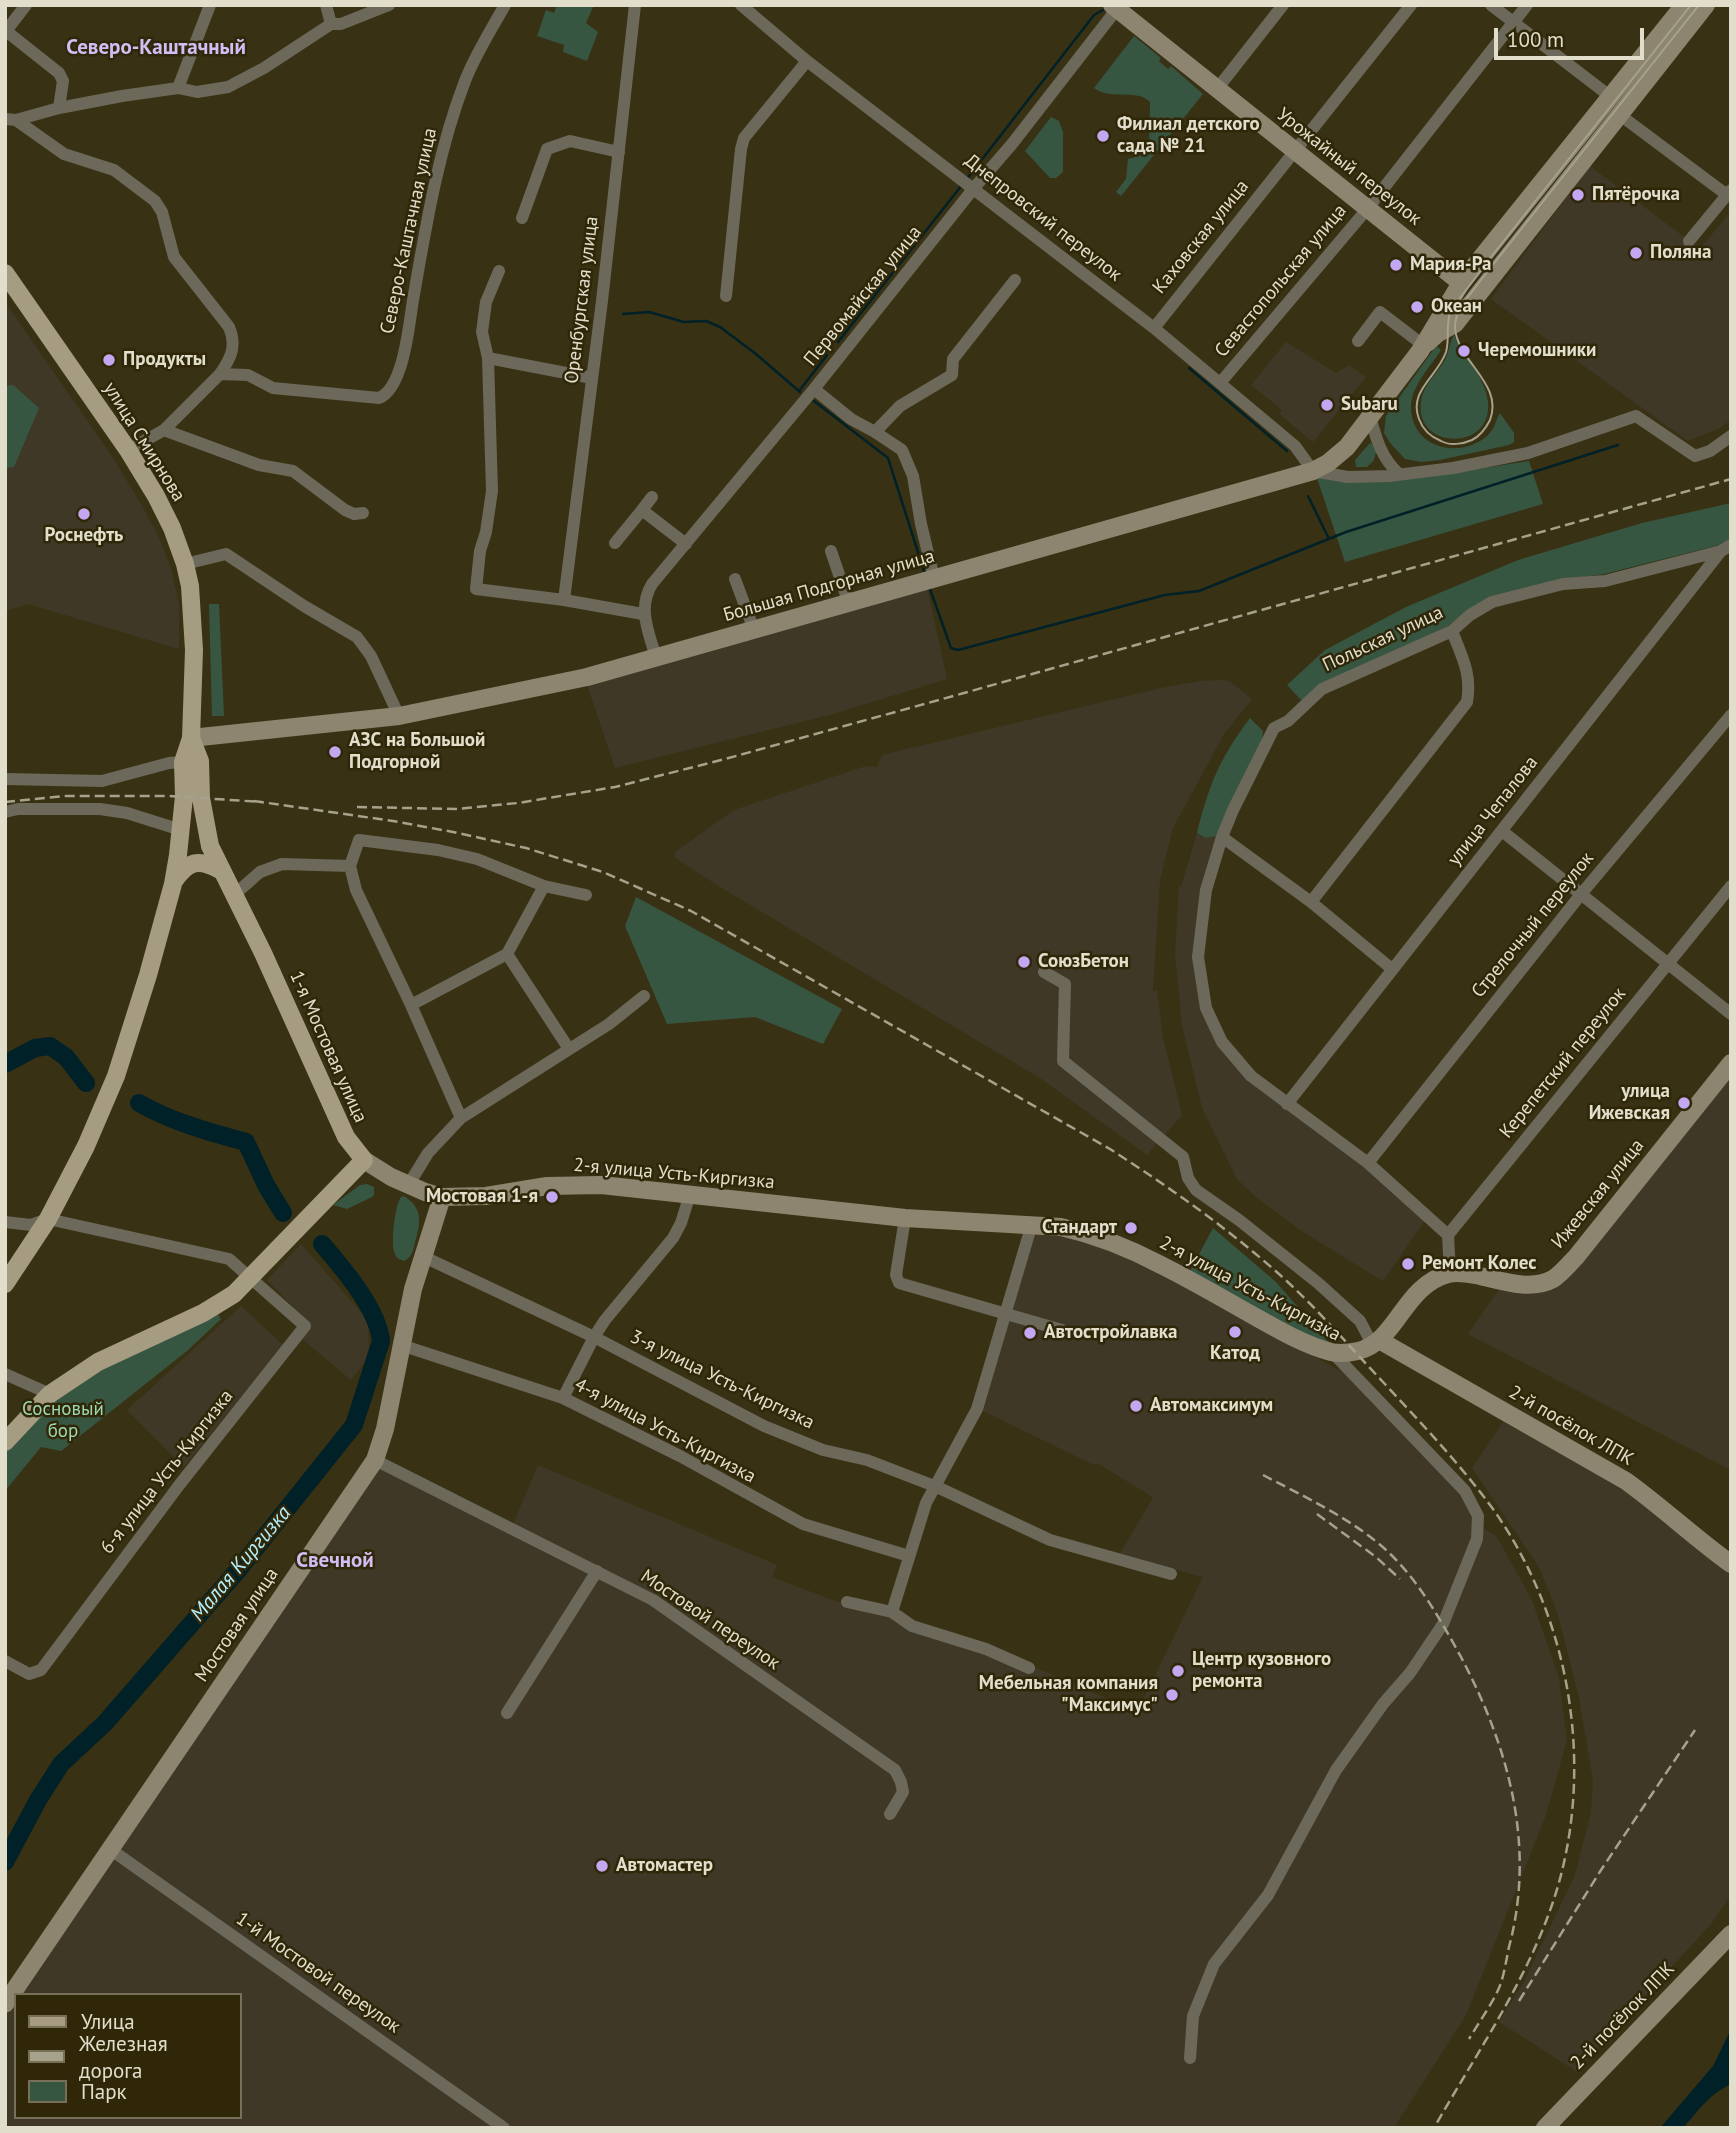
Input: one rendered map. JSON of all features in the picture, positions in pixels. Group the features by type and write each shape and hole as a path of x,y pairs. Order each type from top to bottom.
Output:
{"main road":[{"name":"Большая Подгорная улица","path":"191,738 399,716 587,677 1313,471 1328,463 1347,447 1421,348 1461,283 1684,5"},
{"name":"Большая Подгорная улица","path":"1421,348 1437,334 1455,324 1706,5"},
{"name":"Урожайный переулок","path":"1116,7 1461,283"},
{"name":"улица Смирнова","path":"5,274 128,450 161,506 186,564 194,628 191,738"},
{"path":"1443,309 1446,318 1455,324"},
{"path":"5,1284 48,1219 86,1146 116,1076 173,884 181,830 183,762 191,738"},
{"name":"1-я Мостовая улица","path":"191,738 200,761 204,824 220,870 263,953 346,1137 364,1160 381,1172 442,1197"},
{"path":"173,884 189,864 208,863 220,870"},
{"name":"Ижевская улица","path":"1457,1273 1517,1284 1536,1284 1553,1279 1576,1257 1731,1063"},
{"path":"5,1442 50,1394 98,1362 203,1313 234,1294 298,1225 364,1160"},
{"name":"2-я улица Усть-Киргизка","path":"442,1197 486,1196 574,1184 905,1218 1032,1224 1085,1233 1159,1264 1286,1334 1332,1352"},
{"name":"Мостовая улица","path":"5,2004 375,1460 385,1429 413,1289 442,1197"},
{"path":"1332,1352 1355,1352 1376,1342 1416,1291 1428,1281 1457,1273"},
{"name":"2-й посёлок ЛПК","path":"1376,1342 1626,1481 1731,1564"},
{"name":"2-й посёлок ЛПК","path":"1545,2128 1731,1934"}],"street":[{"path":"26,5 6,31 59,73 63,82 59,108"},
{"path":"178,89 210,5"},
{"path":"326,5 331,24"},
{"path":"10,119 59,108 178,89 197,92 228,87 264,68 331,24 341,24 389,5"},
{"name":"Северо-Каштачная улица","path":"220,374 248,375 273,388 379,398 389,390 401,365 437,172 450,125 466,79 505,5"},
{"name":"Оренбургская улица","path":"564,600 635,5"},
{"name":"Днепровский переулок","path":"741,5 807,61 1153,328 1295,446 1313,471"},
{"path":"1217,89 1283,5"},
{"name":"Каховская улица","path":"1153,328 1410,5"},
{"path":"1491,5 1611,97"},
{"name":"Севастопольская улица","path":"1220,383 1368,208 1527,5"},
{"name":"Первомайская улица","path":"643,614 645,599 652,584 1012,144 1116,7"},
{"path":"726,296 744,138 807,61"},
{"path":"1620,116 1729,193 1689,241"},
{"path":"10,119 64,154 114,170 159,205 174,257 229,327 232,335 231,357 220,374 164,430 128,450"},
{"path":"522,218 547,149 570,141 619,152"},
{"path":"499,271 486,302 482,332 488,358 492,491 486,533 480,551 476,589 564,600 643,614 656,658"},
{"path":"876,432 900,405 952,375 953,359 1015,280"},
{"path":"1358,341 1380,312 1421,348"},
{"path":"488,358 592,378"},
{"path":"814,389 851,419 902,450 913,476 934,578"},
{"path":"1370,416 1379,448 1389,466 1399,474"},
{"path":"1313,471 1348,477 1452,467 1528,453 1636,416 1695,456 1710,451 1731,436"},
{"path":"164,430 259,465 293,471 345,510 354,514 363,513"},
{"path":"615,543 652,497"},
{"path":"642,510 686,544"},
{"name":"Польская улица","path":"1448,1235 1368,1163 1251,1076 1222,1042 1206,1008 1198,957 1206,890 1222,837 1274,728 1288,721 1322,689 1452,631 1470,615 1492,603 1563,584 1605,581 1726,548"},
{"name":"улица Чепалова","path":"1287,1104 1726,548"},
{"path":"831,551 848,601"},
{"path":"186,564 226,554 304,607 357,637 371,656 399,716"},
{"path":"735,579 754,630"},
{"path":"1311,902 1468,702 1468,671 1452,631"},
{"name":"Стрелочный переулок","path":"1368,1163 1582,893 1731,715"},
{"path":"5,779 102,781 169,763 183,762"},
{"path":"5,812 18,809 100,809 127,813 181,830"},
{"path":"1502,831 1731,1014"},
{"path":"1222,837 1311,902 1392,970"},
{"path":"461,1118 356,890 350,866 359,840 438,850 477,859 544,886 586,895"},
{"path":"234,895 260,872 282,864 350,866"},
{"path":"411,1005 507,954 544,886"},
{"name":"Керепетский переулок","path":"1448,1235 1731,886"},
{"path":"507,954 569,1049"},
{"path":"1044,972 1065,984 1063,1061 1183,1157 1188,1178 1196,1190 1239,1220 1345,1307 1376,1342"},
{"path":"409,1184 428,1153 461,1118 610,1024 644,996"},
{"path":"563,1398 594,1337 619,1300 664,1251 681,1223 690,1194"},
{"path":"905,1218 896,1275 899,1283 1062,1330"},
{"path":"5,1222 31,1225 48,1219 229,1259 251,1278"},
{"path":"892,1612 926,1503 977,1409 1032,1224"},
{"path":"1448,1235 1457,1273"},
{"name":"3-я улица Усть-Киргизка","path":"422,1256 594,1337 764,1426 823,1450 867,1460 937,1486 1050,1540 1171,1574"},
{"name":"6-я улица Усть-Киргизка","path":"5,1661 29,1674 41,1670 180,1484 305,1326 251,1278"},
{"name":"4-я улица Усть-Киргизка","path":"401,1345 563,1398 680,1456 803,1524 909,1556"},
{"name":"2-я улица Усть-Киргизка","path":"1190,2058 1193,2016 1214,1964 1268,1895 1336,1770 1383,1703 1410,1673 1443,1624 1477,1539 1478,1517 1465,1491 1332,1352"},
{"path":"5,1374 50,1394"},
{"name":"Мостовой переулок","path":"375,1460 653,1600 894,1770 901,1782 903,1793 890,1814"},
{"path":"507,1713 597,1572"},
{"path":"847,1602 892,1612 912,1626 986,1649 1029,1668"},
{"name":"1-й Мостовой переулок","path":"110,1849 504,2128"}],"shaded area":[{"path":"1590,166 1700,249 1731,211 1731,420 1720,428 1688,441 1491,299"},
{"path":"5,302 113,458 158,535 171,568 179,604 179,649 28,604 5,611"},
{"path":"1286,342 1336,373 1349,365 1366,377 1313,442 1279,414 1282,410 1251,385"},
{"path":"927,587 947,679 833,714 615,768 586,682"},
{"path":"1229,681 1252,699 1224,734 1173,828 1160,880 1153,991 1157,991 1163,1037 1182,1115 1147,1155 1040,1078 674,857 675,852 734,810 866,766 877,767 882,755 1161,688"},
{"path":"1197,833 1206,838 1217,836 1193,957 1219,1046 1426,1219 1383,1281 1303,1232 1257,1198 1237,1179 1202,1108 1182,1026 1175,954 1179,886 1181,887"},
{"path":"1731,1072 1731,1470 1468,1334 1500,1288 1537,1289"},
{"path":"1037,1230 1063,1231 1171,1274 1347,1375 1463,1497 1473,1521 1497,1537 1532,1600 1559,1678 1567,1740 1546,1815 1466,2015 1394,2128 5,2128 5,2018 14,2005 14,2119 242,2119 242,1993 22,1993 377,1466 654,1595 513,1524 538,1465 777,1565 772,1577 846,1605 891,1615 1032,1666 1137,1712 1203,1577 1119,1555 1153,1498 1148,1494 1097,1463 1094,1465 981,1410"},
{"path":"301,1244 368,1320 369,1357 351,1380 302,1339 311,1326 267,1280"},
{"path":"241,1306 283,1345 184,1467 127,1410"},
{"path":"1503,1422 1624,1486 1731,1573 1731,1895 1711,1924 1576,2071 1499,2022 1523,1983 1575,1875 1591,1812 1593,1781 1579,1698 1558,1615 1539,1567 1472,1468"}],"green space":[{"path":"557,5 594,5 586,23 598,32 587,61 563,52 564,45 537,36 546,10 554,13"},
{"path":"1134,36 1161,58 1159,61 1168,69 1171,66 1203,94 1121,196 1116,192 1126,179 1128,159 1143,155 1149,149 1150,102 1138,96 1108,94 1094,88"},
{"path":"1051,117 1059,121 1063,132 1063,172 1056,178 1050,178 1025,151"},
{"path":"1454,335 1479,376 1488,402 1486,418 1479,430 1467,437 1454,439 1440,436 1429,429 1422,418 1421,402 1427,385 1445,360"},
{"path":"1436,346 1441,350 1418,384 1412,399 1413,421 1419,432 1438,446 1463,447 1487,436 1500,413 1514,433 1514,442 1421,462 1405,459 1391,444 1384,433 1386,416"},
{"path":"13,385 39,408 14,467 5,468 5,386"},
{"path":"1370,443 1376,452 1374,460 1367,467 1356,467 1355,460"},
{"path":"1529,461 1543,504 1345,562 1317,478 1452,473"},
{"path":"1731,503 1731,538 1719,545 1604,574 1561,580 1467,611 1448,626 1302,701 1287,685 1325,650 1406,607 1518,560 1642,523"},
{"path":"209,604 219,604 224,716 212,716"},
{"path":"1250,718 1263,731 1262,741 1217,836 1206,838 1197,833 1211,786 1223,759"},
{"path":"636,897 842,1009 823,1044 755,1017 667,1024 625,926"},
{"path":"360,1185 374,1187 372,1197 347,1209 333,1205"},
{"path":"404,1196 415,1206 419,1222 413,1251 404,1261 396,1256 393,1243 397,1208"},
{"path":"1213,1228 1276,1282 1331,1345 1291,1330 1189,1273"},
{"name":"Сосновый бор","path":"216,1311 221,1319 187,1351 61,1451 41,1447 5,1491 5,1451 35,1416 100,1366"}],"water":[{"path":"1731,2029 1731,2084 1710,2098 1683,2128 1660,2128 1713,2066"}],"waterway":[{"path":"966,180 1094,15 1103,10"},
{"path":"838,342 962,185"},
{"path":"623,314 649,312 684,322 706,321 720,327 800,392"},
{"path":"799,391 827,355"},
{"path":"1189,368 1287,451"},
{"path":"814,401 888,458 924,571"},
{"path":"930,589 951,648 958,650 1165,595 1199,591 1346,532 1618,445"},
{"path":"1308,496 1329,539"},
{"name":"Малая Киргизка","path":"5,1064 35,1048 50,1046 66,1057 86,1083"},
{"name":"Малая Киргизка","path":"139,1103 178,1121 246,1142 266,1185 283,1213"},
{"name":"Малая Киргизка","path":"5,1862 38,1800 61,1764 105,1723 239,1569 354,1425 381,1341 366,1302 349,1276 322,1244"}],"tram line":[{"path":"1691,5 1451,310 1446,352 1417,400 1421,423 1434,437 1448,444 1475,438 1485,429 1493,407 1486,384 1458,340 1455,322 1463,303 1699,5"}],"railway":[{"path":"357,807 457,809 518,803 615,787 725,759 1731,479"},
{"path":"5,802 66,796 169,796 262,802"},
{"path":"254,801 393,821 526,848 603,872 691,911 1110,1149 1175,1193 1239,1240 1293,1287 1440,1444 1493,1509 1518,1549 1539,1592 1555,1637 1566,1683 1573,1730 1574,1777 1571,1825 1562,1871 1539,1939 1507,2003 1434,2128"},
{"path":"1263,1475 1342,1518 1371,1538 1397,1561 1418,1586 1445,1628 1493,1726 1513,1798 1520,1872 1517,1909 1499,1988 1469,2039"},
{"path":"1317,1514 1376,1557 1400,1579"},
{"path":"1519,2001 1601,1870 1695,1730"}],"place":[{"name":"Филиал детского сада № 21","path":"1103,136"},
{"name":"Пятёрочка","path":"1578,195"},
{"name":"Поляна","path":"1636,253"},
{"name":"Мария-Ра","path":"1396,265"},
{"name":"Океан","path":"1417,307"},
{"name":"Черемошники","path":"1464,351"},
{"name":"Продукты","path":"109,360"},
{"name":"Subaru","path":"1327,405"},
{"name":"Роснефть","path":"84,514"},
{"name":"АЗС на Большой Подгорной","path":"335,752"},
{"name":"СоюзБетон","path":"1024,962"},
{"name":"улица Ижевская","path":"1684,1103"},
{"name":"Мостовая 1-я","path":"552,1197"},
{"name":"Стандарт","path":"1131,1228"},
{"name":"Ремонт Колес","path":"1408,1264"},
{"name":"Катод","path":"1235,1332"},
{"name":"Автостройлавка","path":"1030,1333"},
{"name":"Автомаксимум","path":"1136,1406"},
{"name":"Центр кузовного ремонта","path":"1178,1671"},
{"name":"Мебельная компания \"Максимус\"","path":"1172,1695"},
{"name":"Автомастер","path":"602,1866"}],"district":[{"name":"Северо-Каштачный","path":"156,48"},
{"name":"Свечной","path":"335,1561"}]}
